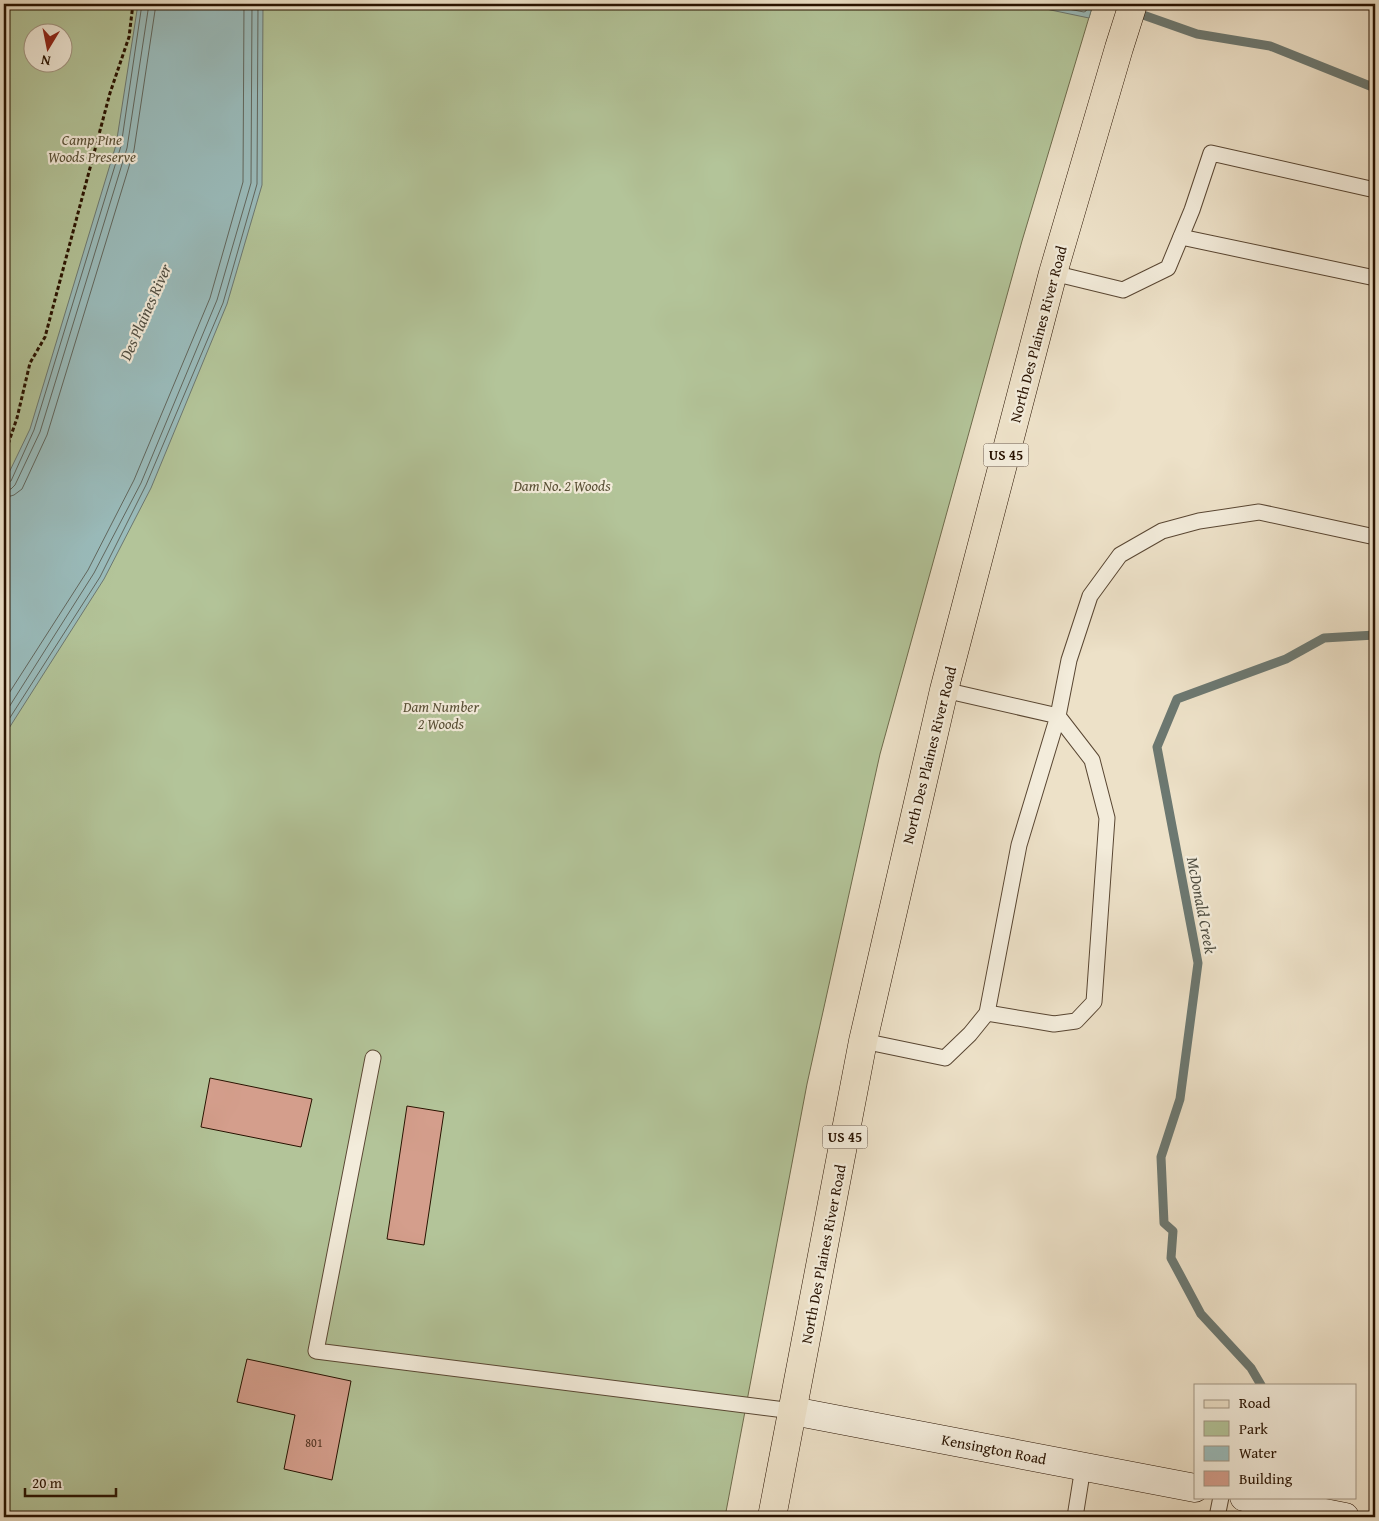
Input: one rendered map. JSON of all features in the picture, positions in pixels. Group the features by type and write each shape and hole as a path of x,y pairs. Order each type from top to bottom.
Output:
{"main road":[{"name":"North Des Plaines River Road","path":"772,1517 863,1042 944,690 1053,273 1133,4"},
{"name":"Kensington Road","path":"792,1411 1194,1488"},
{"path":"1249,1498 1345,1517"}],"lane":[{"path":"1053,273 1123,290 1168,268 1192,210 1211,153 1375,190"},
{"path":"1181,237 1375,278"},
{"path":"863,1042 945,1058 970,1034 987,1013 1019,844 1058,716 1069,660 1090,596 1120,555 1162,531 1199,521 1260,512 1375,537"},
{"path":"944,690 1058,716 1092,760 1106,818 1094,1002 1076,1021 1054,1024 987,1013"},
{"path":"373,1058 316,1351 792,1411"},
{"path":"1075,1517 1083,1466"},
{"path":"1217,1517 1221,1498"}],"path":[{"path":"4,456 17,418 30,363 45,336 110,92 129,37 133,4"}],"green space":[{"name":"Dam No. 2 Woods","path":"4,4 1093,4 1022,241 880,754 807,1084 725,1517 4,1517"}],"water":[{"name":"Des Plaines River","path":"138,4 263,4 262,185 227,304 151,488 104,579 4,736 4,483 30,429 116,145"},
{"path":"1022,4 1093,4 1089,18"}],"building":[{"path":"210,1078 312,1099 301,1147 201,1127"},
{"path":"407,1106 444,1112 424,1245 387,1239"},
{"path":"247,1359 351,1381 332,1480 284,1469 295,1415 237,1402"}],"waterway":[{"name":"McDonald Creek","path":"1112,4 1197,34 1270,46 1375,88"},
{"name":"McDonald Creek","path":"1260,1384 1251,1368 1201,1314 1171,1258 1173,1231 1164,1223 1161,1157 1180,1099 1198,963 1157,747 1177,699 1286,659 1324,638 1375,635"}],"park label":[{"name":"Camp Pine Woods Preserve","path":"92,148"},
{"name":"Dam Number 2 Woods","path":"441,714"}]}
